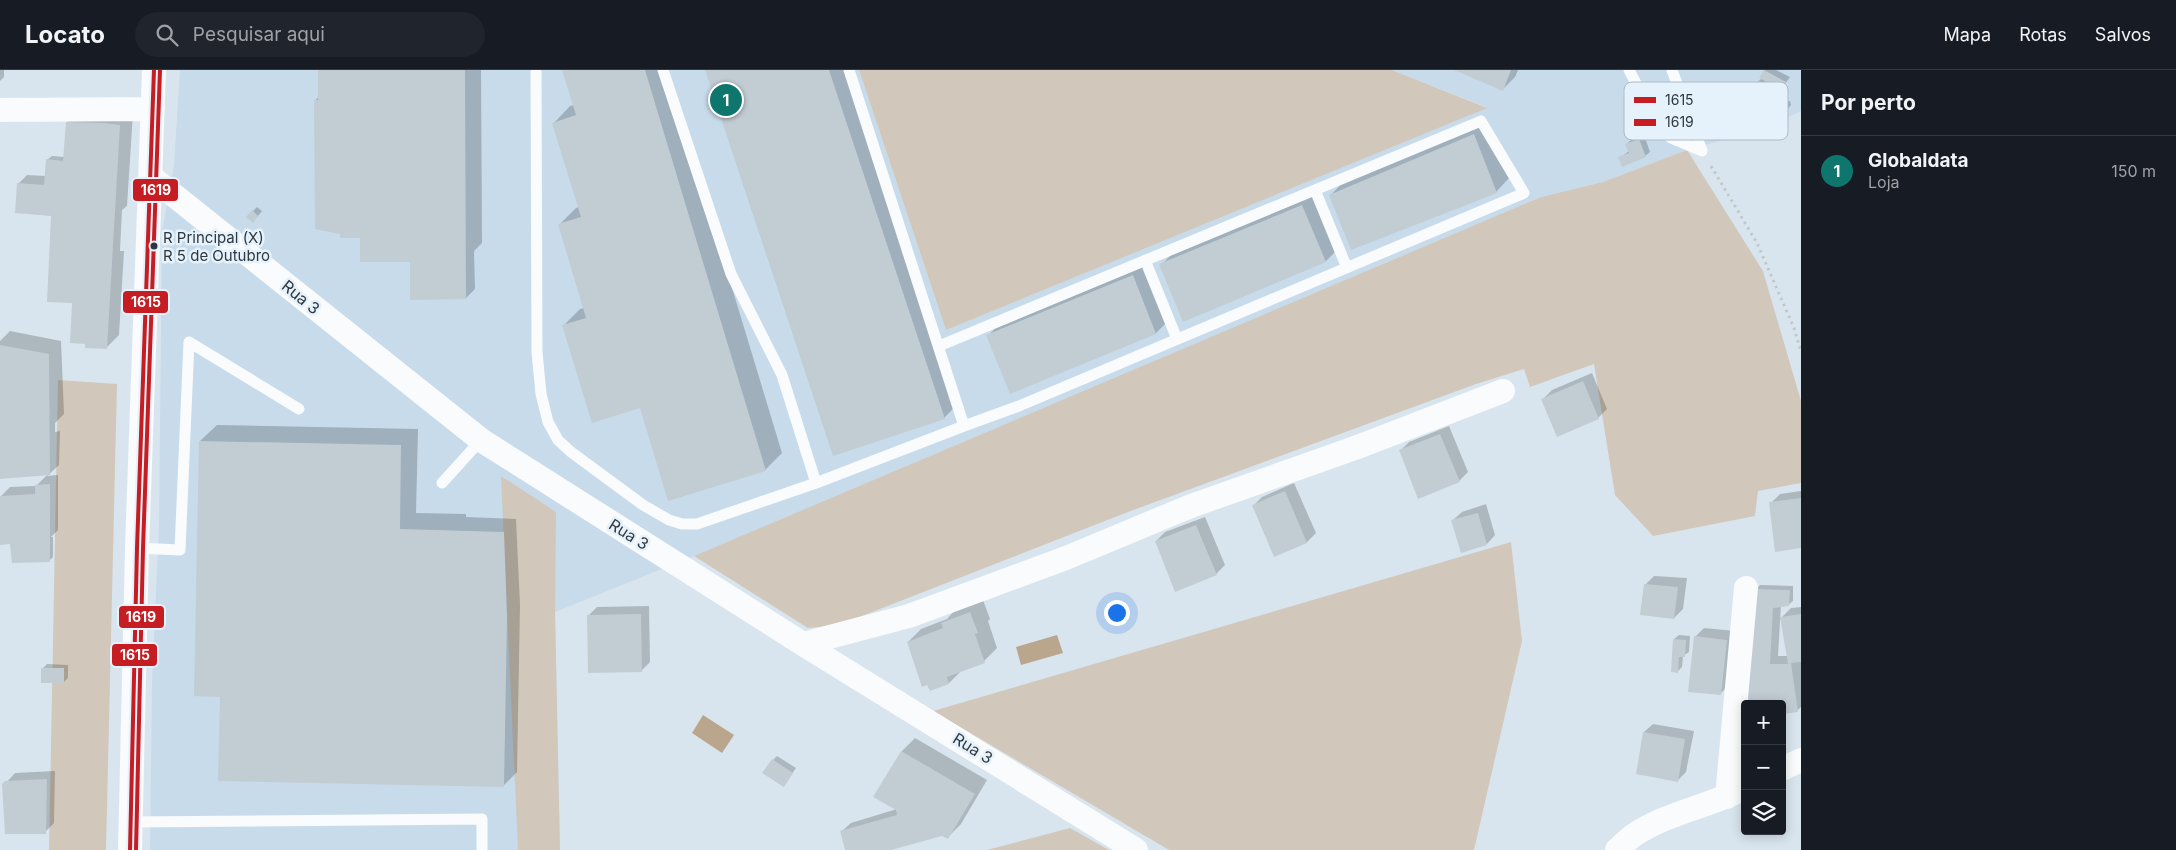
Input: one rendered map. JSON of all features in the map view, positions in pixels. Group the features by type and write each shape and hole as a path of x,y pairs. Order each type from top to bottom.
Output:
{"street":[{"path":"130,850 137,548 154,70"},
{"path":"0,110 152,109"},
{"name":"Rua 3","path":"151,177 481,440 804,644 1136,850"},
{"path":"804,644 909,616 1066,558 1191,506 1355,448 1503,391"},
{"path":"1617,850 1634,835 1663,821 1736,793 1746,588"},
{"path":"1786,767 1801,760"}],"lane":[{"path":"536,70 537,352 543,404 548,422 558,440 571,452 642,505 669,520 682,524 697,524 816,484 1019,406 1524,193 1481,121 939,346"},
{"path":"663,70 731,274 782,375 816,484"},
{"path":"849,70 964,426"},
{"path":"1629,70 1635,82"},
{"path":"1672,70 1676,82"},
{"path":"1677,140 1702,151"},
{"path":"1698,140 1702,151"},
{"path":"1314,190 1347,268"},
{"path":"1145,260 1177,339"},
{"path":"137,548 180,550 189,342 299,409"},
{"path":"442,483 481,440"},
{"path":"130,822 482,819 482,850"}],"path":[{"path":"1702,151 1757,243 1794,328 1801,351"}],"shaded area":[{"path":"180,70 859,70 946,330 1486,107 1392,70 1801,70 1801,111 1788,117 1788,82 1624,82 1624,140 1722,140 1687,150 1603,182 1541,197 694,556 555,612 560,850 150,850 152,682 159,526 162,232 174,165"},
{"path":"859,70 1392,70 1487,108 946,330"},
{"path":"1687,150 1763,271 1801,401 1801,483 1758,491 1755,516 1653,536 1615,495 1594,364 1530,387 1524,369 1476,384 1128,512 839,625 808,628 694,556 1541,197 1603,182"},
{"path":"58,380 117,384 106,850 49,850"},
{"path":"501,476 556,512 555,612 560,850 518,850"},
{"path":"1511,542 1522,641 1474,850 1169,850 933,711"},
{"path":"1057,635 1063,653 1021,665 1016,647"},
{"path":"703,715 734,735 722,753 692,733"},
{"path":"1070,828 1109,850 987,850"}],"building":[{"path":"318,70 465,70 466,299 410,300 410,262 360,262 360,238 340,238 340,234 315,229 314,100 318,100"},
{"path":"562,70 645,70 766,471 668,501 640,408 592,423 562,325 586,318 558,224 581,217 552,123 576,115"},
{"path":"705,70 829,70 945,419 833,456"},
{"path":"1454,70 1511,70 1503,91"},
{"path":"1764,70 1786,82 1767,82 1759,78"},
{"path":"66,122 120,125 107,349 85,348 85,344 70,343 72,303 47,302 51,216 15,213 17,183 44,185 46,159 63,161"},
{"path":"1474,134 1497,193 1351,250 1329,195"},
{"path":"1639,140 1646,157 1622,167 1618,157 1629,153 1625,144"},
{"path":"1302,205 1326,262 1183,322 1159,264"},
{"path":"252,210 258,216 253,223 246,217"},
{"path":"1133,275 1156,334 1010,394 986,335"},
{"path":"0,345 49,354 50,475 0,479"},
{"path":"1583,381 1599,419 1557,437 1541,399"},
{"path":"1440,434 1460,482 1418,499 1399,450"},
{"path":"199,441 401,445 400,529 504,532 507,619 504,787 218,781 220,697 194,696"},
{"path":"50,484 50,562 12,563 10,544 0,545 0,496 35,494 35,485"},
{"path":"1285,491 1307,543 1274,557 1252,505"},
{"path":"1801,498 1801,548 1775,552 1769,502"},
{"path":"1478,513 1487,545 1461,553 1451,520"},
{"path":"1196,525 1217,575 1175,592 1155,541"},
{"path":"1644,584 1678,587 1674,619 1640,615"},
{"path":"1754,589 1790,590 1789,606 1773,608 1770,664 1788,664 1780,617 1801,614 1801,662 1791,663 1798,712 1786,714 1786,700 1745,700"},
{"path":"970,612 978,633 975,634 985,663 947,677 949,684 930,691 927,685 922,687 907,642 943,628 941,623"},
{"path":"641,614 642,672 588,673 587,615"},
{"path":"1694,636 1727,640 1721,695 1688,692"},
{"path":"1673,639 1686,640 1685,657 1679,657 1678,673 1671,672"},
{"path":"41,668 64,668 64,683 41,683"},
{"path":"1643,732 1685,739 1678,782 1636,774"},
{"path":"901,751 975,794 948,839 942,836 891,850 845,850 840,831 897,815 896,810 873,797"},
{"path":"772,759 793,773 784,787 762,773"},
{"path":"47,779 46,834 5,834 2,784 5,781"}],"transit line":[{"name":"1615","path":"130,850 137,548 154,70"},
{"name":"1619","path":"136,850 143,548 160,70"}],"place":[{"name":"Globaldata","path":"726,100"},
{"name":"R Principal (X) R 5 de Outubro","path":"154,246"}]}
